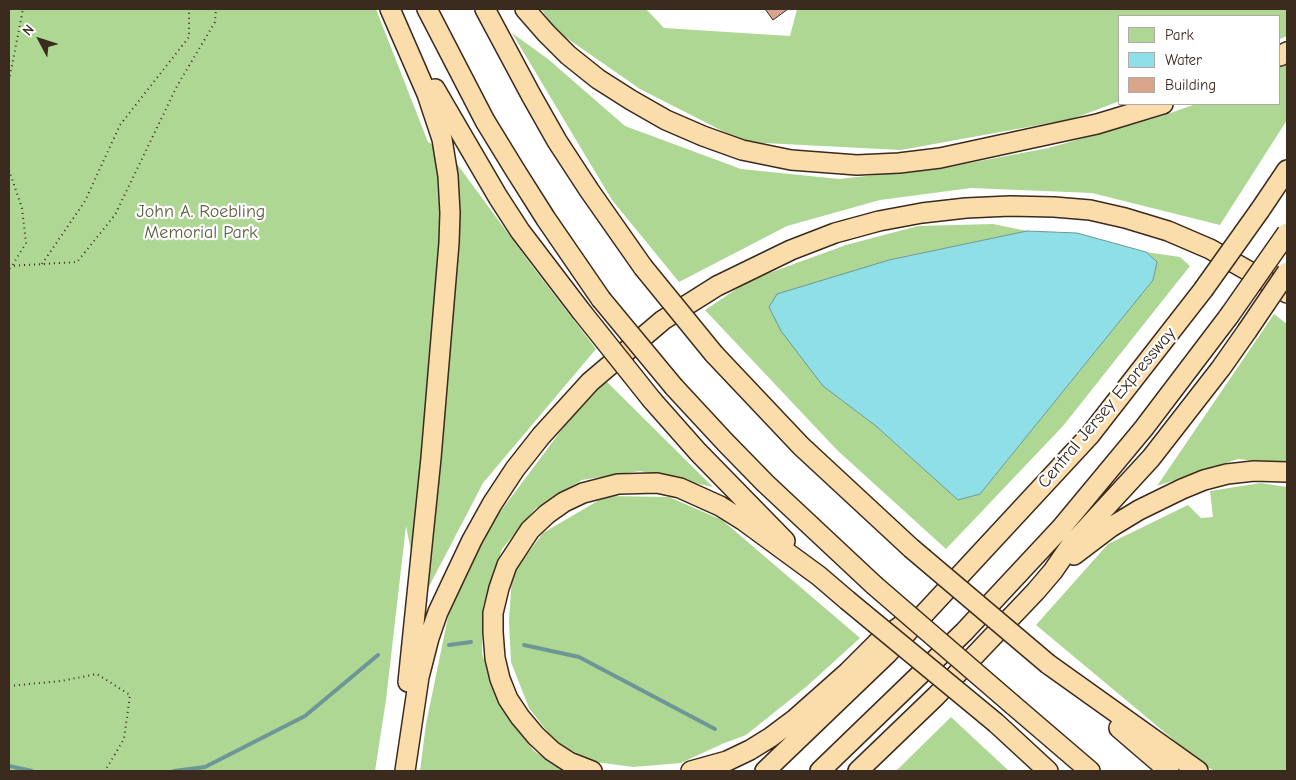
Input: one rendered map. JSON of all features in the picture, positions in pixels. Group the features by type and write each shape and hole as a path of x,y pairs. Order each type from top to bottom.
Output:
{"highway":[{"path":"427,9 486,121 546,219 601,299 674,387 765,483 874,585 1090,771"},
{"path":"485,9 531,95 589,190 644,267 714,354 762,407 801,446 912,548 1048,664 1169,771"},
{"path":"525,9 568,55 598,79 631,100 681,126 742,150 791,160 857,165 899,163 940,158 1098,124 1161,105"},
{"path":"392,12 498,197 547,268 652,400 698,452 819,576"},
{"path":"392,12 427,94 442,138 448,176 450,213 431,458 408,684 404,771"},
{"name":"Central Jersey Expressway","path":"883,648 945,592 1090,435 1203,290 1287,170"},
{"path":"404,771 419,677 438,612 472,540 492,504 515,469 541,436 590,382 663,320 717,286 791,250 835,233 879,221 922,213 1010,206 1090,210 1125,218 1210,249 1287,293"},
{"name":"Central Jersey Expressway","path":"820,771 970,626 1061,528 1155,415 1287,233"},
{"path":"858,771 936,696 1053,571 1071,545 1151,458 1221,368 1287,272"},
{"path":"1053,571 1111,527 1139,510 1182,489 1204,480 1227,474 1254,471 1287,472"},
{"path":"592,771 569,762 552,751 526,724 508,699 500,679 495,658 494,613 499,588 507,565 530,530 547,514 564,502 583,494 618,484 639,482 657,483 680,488 720,506 744,521 819,576 996,723 1048,771"},
{"path":"691,771 727,761 771,738 848,672 883,648"},
{"path":"765,771 883,648"},
{"path":"1048,664 1198,771"},
{"path":"876,771 936,696"},
{"path":"996,723 1035,771"}],"path":[{"path":"9,81 23,9"},
{"path":"42,264 85,201 120,125 189,37 189,9"},
{"path":"9,267 77,262 115,215 178,86 215,22 216,9"},
{"path":"9,170 22,208 26,243 12,266"},
{"path":"9,686 61,681 96,674 130,695 124,739 106,771"}],"green space":[{"name":"John A. Roebling Memorial Park","path":"9,9 376,9 428,142 449,153 596,349 483,483 421,602 406,526 386,700 375,771 9,771"},
{"path":"541,9 646,9 664,28 790,36 797,9 1287,9 1287,36 1281,39 1281,15 1118,15 1118,102 1072,119 901,150 744,142 640,89 558,32"},
{"path":"512,33 548,59 625,126 741,169 839,179 949,167 1048,148 1159,117 1193,105 1281,105 1281,66 1287,62 1287,120 1220,225 1092,193 971,188 880,200 787,226 679,282 612,200"},
{"path":"993,224 1027,231 889,260 823,386 876,426 958,500 980,494 1153,280 1157,262 1146,252 1180,257 1190,266 1063,426 946,549 837,450 705,310 750,280 846,245 918,226"},
{"path":"1274,314 1287,324 1287,465 1238,459 1157,486"},
{"path":"605,380 713,487 640,471 582,480 535,509 502,549 483,606 482,654 501,705 534,751 564,771 420,771 426,724 448,617 479,540 578,408"},
{"path":"1261,483 1287,487 1287,771 1215,771 1205,766 1036,625 1108,544 1188,505 1201,518 1213,517 1210,491"},
{"path":"606,496 669,497 722,520 860,638 806,687 746,735 681,763 633,767 596,762 557,744 529,708 511,662 509,621 512,575 543,533"},
{"path":"951,717 1009,771 896,771"}],"water":[{"path":"1027,231 1077,233 1146,252 1157,262 1153,280 980,494 958,500 876,426 823,386 781,331 769,307 777,294 889,260"}],"building":[{"path":"765,9 788,9 773,20"}],"waterway":[{"path":"449,645 471,642"},
{"path":"524,645 579,657 715,729"},
{"path":"174,771 205,767 305,716 378,655"},
{"path":"9,766 32,771"}]}
